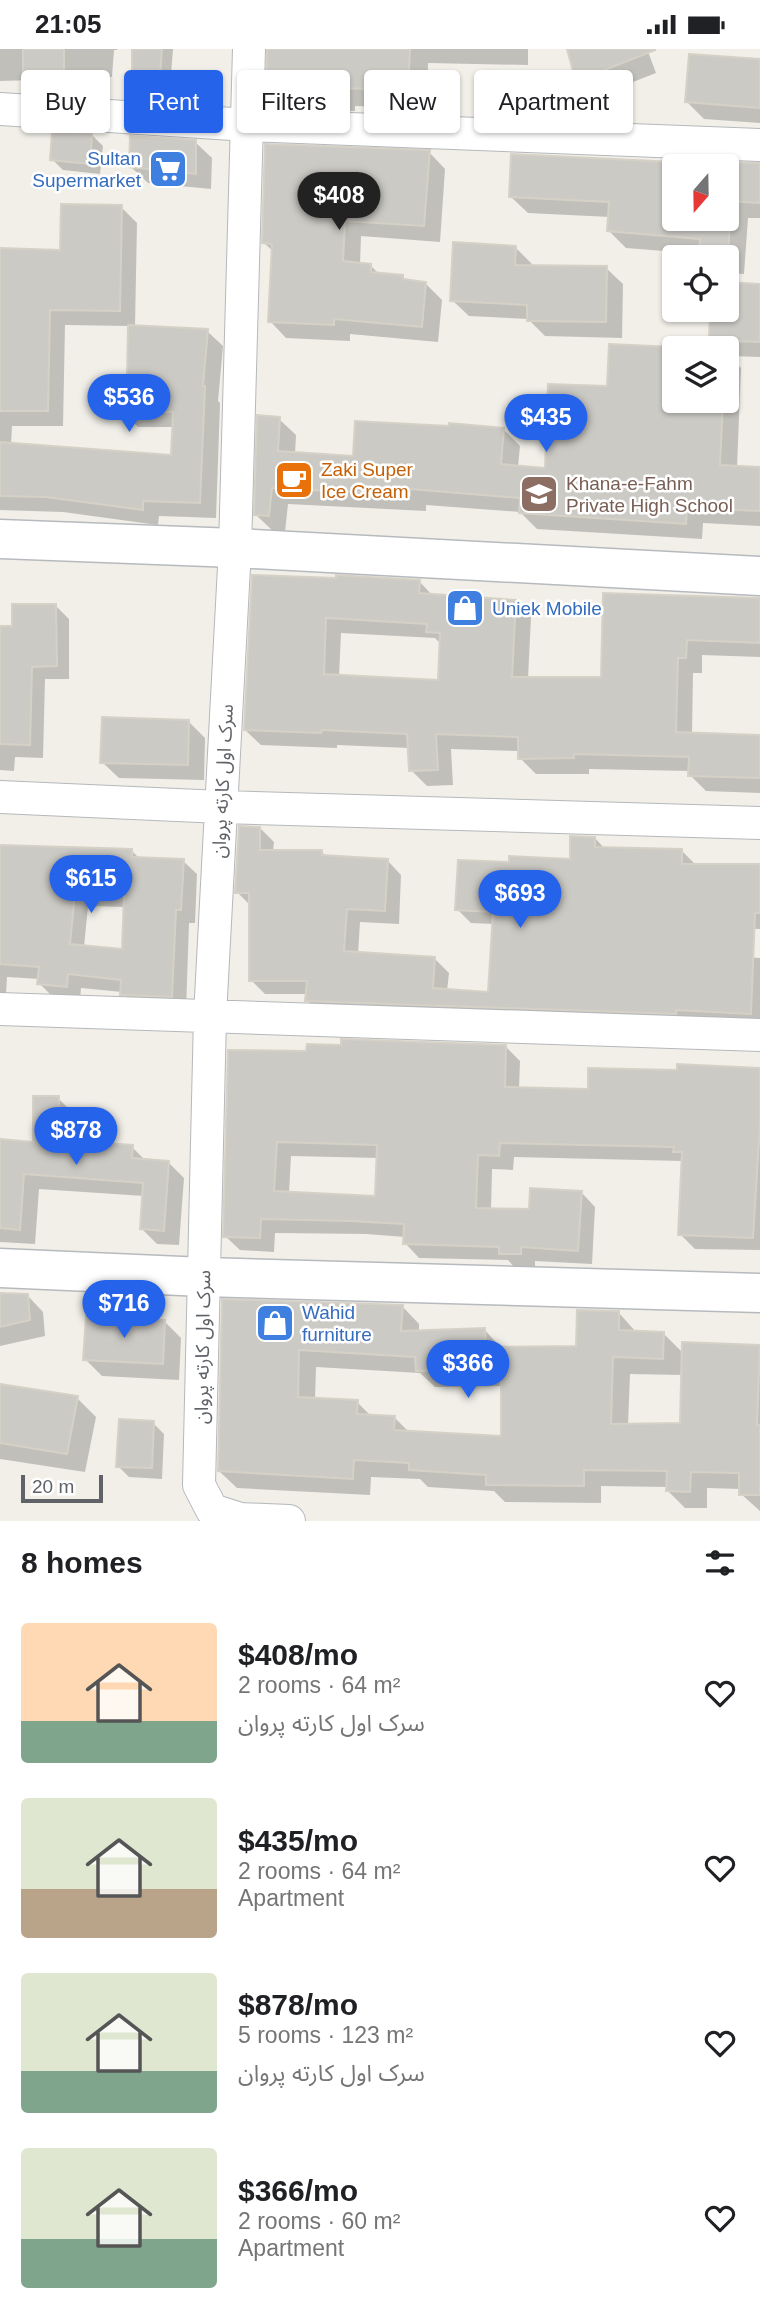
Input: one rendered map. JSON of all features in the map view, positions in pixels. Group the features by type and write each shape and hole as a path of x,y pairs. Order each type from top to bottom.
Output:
{"main road":[{"path":"0,539 235,548 760,576"},
{"path":"0,1268 204,1277 760,1293"}],"street":[{"name":"سرک اول کارته پروان","path":"249,49 249,70"},
{"path":"0,109 237,124"},
{"path":"350,129 760,145"},
{"name":"سرک اول کارته پروان","path":"248,133 235,548 210,1016 199,1485 212,1510 240,1519 289,1521"},
{"path":"0,797 221,807 760,823"},
{"path":"0,1009 760,1035"}],"building":[{"path":"23,49 64,49 64,70 23,70"},
{"path":"132,49 162,49 160,70 132,70"},
{"path":"267,49 410,49 409,70 364,70 364,89 350,88 350,70 266,70"},
{"path":"567,49 655,49 605,70 573,70"},
{"path":"689,54 760,59 760,108 685,102"},
{"path":"52,133 92,133 90,164 50,160"},
{"path":"130,136 196,140 196,174 129,167"},
{"path":"265,144 430,150 424,226 345,221 343,261 371,264 371,272 403,275 403,279 426,282 422,327 334,319 334,325 268,322 272,244 262,243"},
{"path":"511,154 662,161 662,231 729,231 729,245 700,245 700,239 607,231 609,202 509,197"},
{"path":"739,162 760,163 760,203 739,202"},
{"path":"61,204 122,205 120,311 50,310 48,411 0,411 0,248 60,250"},
{"path":"453,242 516,246 515,265 607,266 606,322 527,321 527,305 450,301"},
{"path":"739,283 760,284 760,342 739,341 739,336 709,336 710,322 739,322"},
{"path":"128,325 208,329 203,386 200,503 143,501 143,510 46,497 0,496 0,442 171,455 173,412 120,412 120,378 127,378"},
{"path":"609,344 662,346 662,413 722,413 720,465 760,467 760,511 687,508 686,524 519,513 520,498 410,489 410,495 272,488 269,516 254,515 257,415 280,417 278,451 353,456 355,421 449,426 449,423 504,428 501,464 545,468 548,384 607,386"},
{"path":"252,575 336,578 336,575 420,580 419,593 516,600 512,677 601,677 603,593 760,598 760,643 687,640 686,658 678,658 676,732 760,735 760,778 688,776 689,757 574,754 574,758 518,759 518,737 436,734 438,770 409,771 407,734 244,730","holes":["326,618 427,624 426,632 440,633 438,680 324,674"]},
{"path":"12,604 56,604 57,666 32,667 30,745 0,744 0,626 12,626"},
{"path":"102,717 189,720 188,765 100,763"},
{"path":"239,826 260,827 260,850 322,850 322,855 388,859 385,911 347,909 344,951 435,957 433,988 488,992 493,912 455,910 458,860 509,862 509,856 570,859 570,836 595,837 595,847 682,849 682,864 760,864 760,913 755,913 751,1014 676,1010 676,1014 305,1001 307,981 249,981 249,893 235,893"},
{"path":"0,845 132,849 132,857 184,859 181,910 176,910 172,997 120,995 121,980 68,974 67,987 37,984 39,967 0,964","holes":["75,893 124,895 122,949 70,944"]},
{"path":"341,1039 506,1045 505,1087 588,1089 588,1068 677,1070 677,1064 760,1068 760,1124 753,1238 678,1235 682,1152 673,1152 674,1147 500,1143 499,1156 478,1155 476,1208 529,1209 530,1188 582,1191 578,1251 521,1247 521,1254 499,1254 499,1247 403,1244 404,1224 350,1221 261,1219 260,1238 223,1237 228,1050 306,1051 307,1044 341,1045","holes":["277,1142 377,1145 375,1196 274,1191"]},
{"path":"33,1096 59,1096 58,1140 133,1145 132,1158 169,1161 164,1231 140,1229 143,1183 24,1174 20,1230 0,1228 0,1139 33,1142"},
{"path":"0,1293 28,1294 30,1320 0,1327"},
{"path":"222,1299 403,1305 401,1331 485,1328 486,1347 576,1346 577,1310 619,1311 619,1330 664,1332 663,1359 613,1357 611,1424 680,1423 682,1342 760,1345 757,1425 760,1425 760,1495 739,1495 739,1473 691,1472 690,1492 666,1491 667,1471 584,1470 584,1486 486,1485 486,1475 409,1470 409,1463 354,1460 353,1479 218,1471","holes":["299,1350 415,1357 416,1371 501,1369 501,1436 394,1430 395,1416 357,1414 358,1400 298,1397"]},
{"path":"86,1316 165,1320 163,1364 83,1360"},
{"path":"0,1384 78,1396 67,1454 0,1443"},
{"path":"119,1419 154,1421 152,1468 116,1467"}],"place":[{"name":"Sultan Supermarket","path":"168,169"},
{"name":"Zaki Super Ice Cream","path":"294,480"},
{"name":"Khana-e-Fahm Private High School","path":"539,494"},
{"name":"Uniek Mobile","path":"465,608"},
{"name":"Wahid furniture","path":"275,1323"}]}
